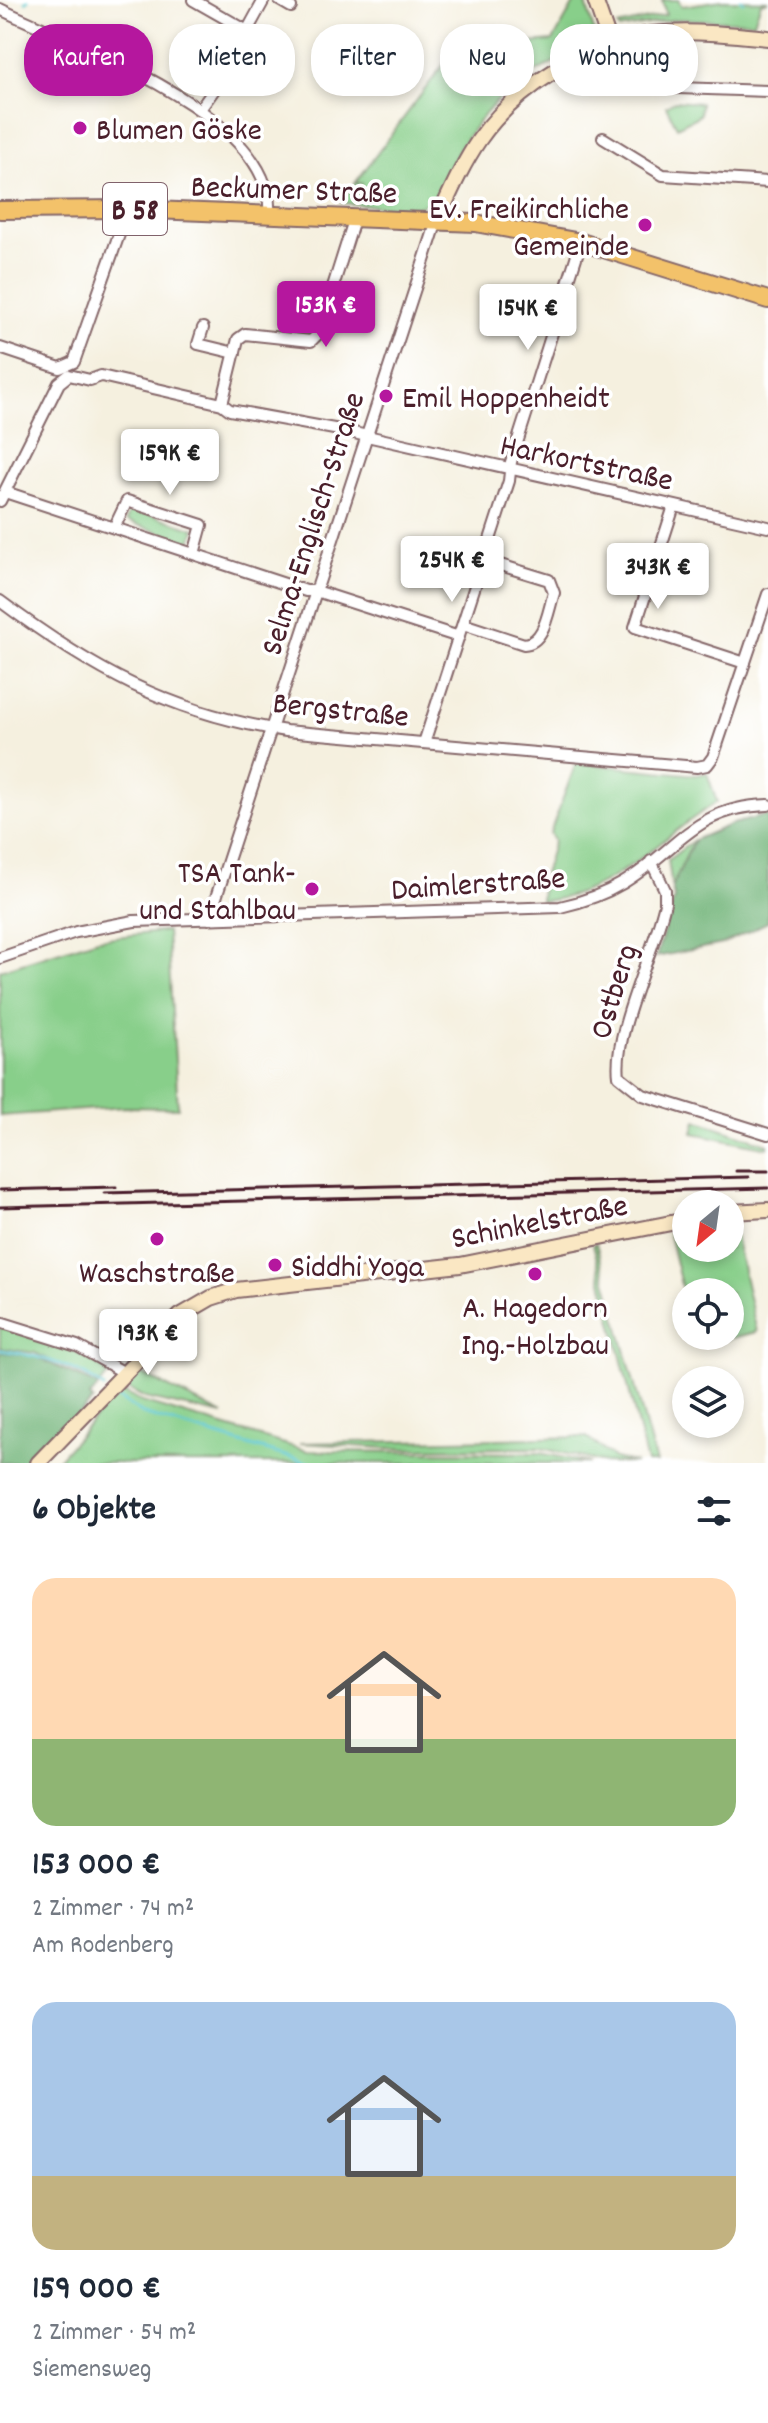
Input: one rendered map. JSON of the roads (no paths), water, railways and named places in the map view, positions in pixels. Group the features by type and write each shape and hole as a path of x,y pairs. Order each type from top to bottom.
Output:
{"main road":[{"name":"Beckumer Straße","path":"0,210 128,209 355,217 524,230 581,242 768,300"}],"street":[{"path":"193,0 234,24"},
{"path":"254,24 264,0"},
{"path":"279,0 291,7"},
{"path":"595,0 603,24"},
{"path":"0,9 201,108 231,132 262,179 269,197 269,215"},
{"path":"698,36 768,38"},
{"path":"437,221 471,152 510,104 550,75"},
{"path":"698,89 768,91"},
{"path":"201,108 209,96"},
{"path":"603,138 656,173 768,182"},
{"path":"128,209 78,356 59,383 2,496 114,528 459,637"},
{"path":"222,404 238,339 245,334 311,341 318,334 355,217"},
{"name":"Selma-Englisch-Straße","path":"209,919 437,221"},
{"path":"424,743 484,560 581,242"},
{"path":"203,328 198,344 235,353"},
{"name":"Harkortstraße","path":"0,348 90,380 101,376 222,404 230,410 366,437 768,527"},
{"path":"114,528 127,501 202,525 194,554"},
{"path":"674,506 635,627 745,663 768,594"},
{"path":"463,624 524,644 533,644 539,639 554,593 549,580 484,560"},
{"name":"Bergstraße","path":"0,601 62,647 118,679 205,711 271,729 697,767 707,765 713,757 745,663"},
{"name":"Daimlerstraße","path":"0,958 83,930 134,921 550,909 597,896 626,881 685,832 722,813 768,805"},
{"name":"Ostberg","path":"651,861 665,890 665,903 623,1036 619,1076 643,1095 768,1134"},
{"path":"744,1211 768,1210"},
{"name":"Schinkelstraße","path":"38,1463 180,1316 211,1298 236,1290 460,1265 672,1223"},
{"path":"0,1322 77,1346 125,1373"}],"waterway":[{"path":"0,1350 55,1362 81,1373 104,1388"},
{"path":"110,1393 143,1414 309,1463"}],"railway":[{"path":"736,1171 768,1171"},
{"path":"104,1193 748,1177"},
{"path":"0,1190 116,1187"},
{"path":"0,1207 768,1188"}],"place":[{"name":"Blumen Göske","path":"80,128"},
{"name":"Ev. Freikirchliche Gemeinde","path":"645,225"},
{"name":"Emil Hoppenheidt","path":"386,396"},
{"name":"TSA Tank- und Stahlbau","path":"312,889"},
{"name":"Waschstraße","path":"157,1239"},
{"name":"Siddhi Yoga","path":"275,1265"},
{"name":"A. Hagedorn Ing.-Holzbau","path":"535,1274"}]}
